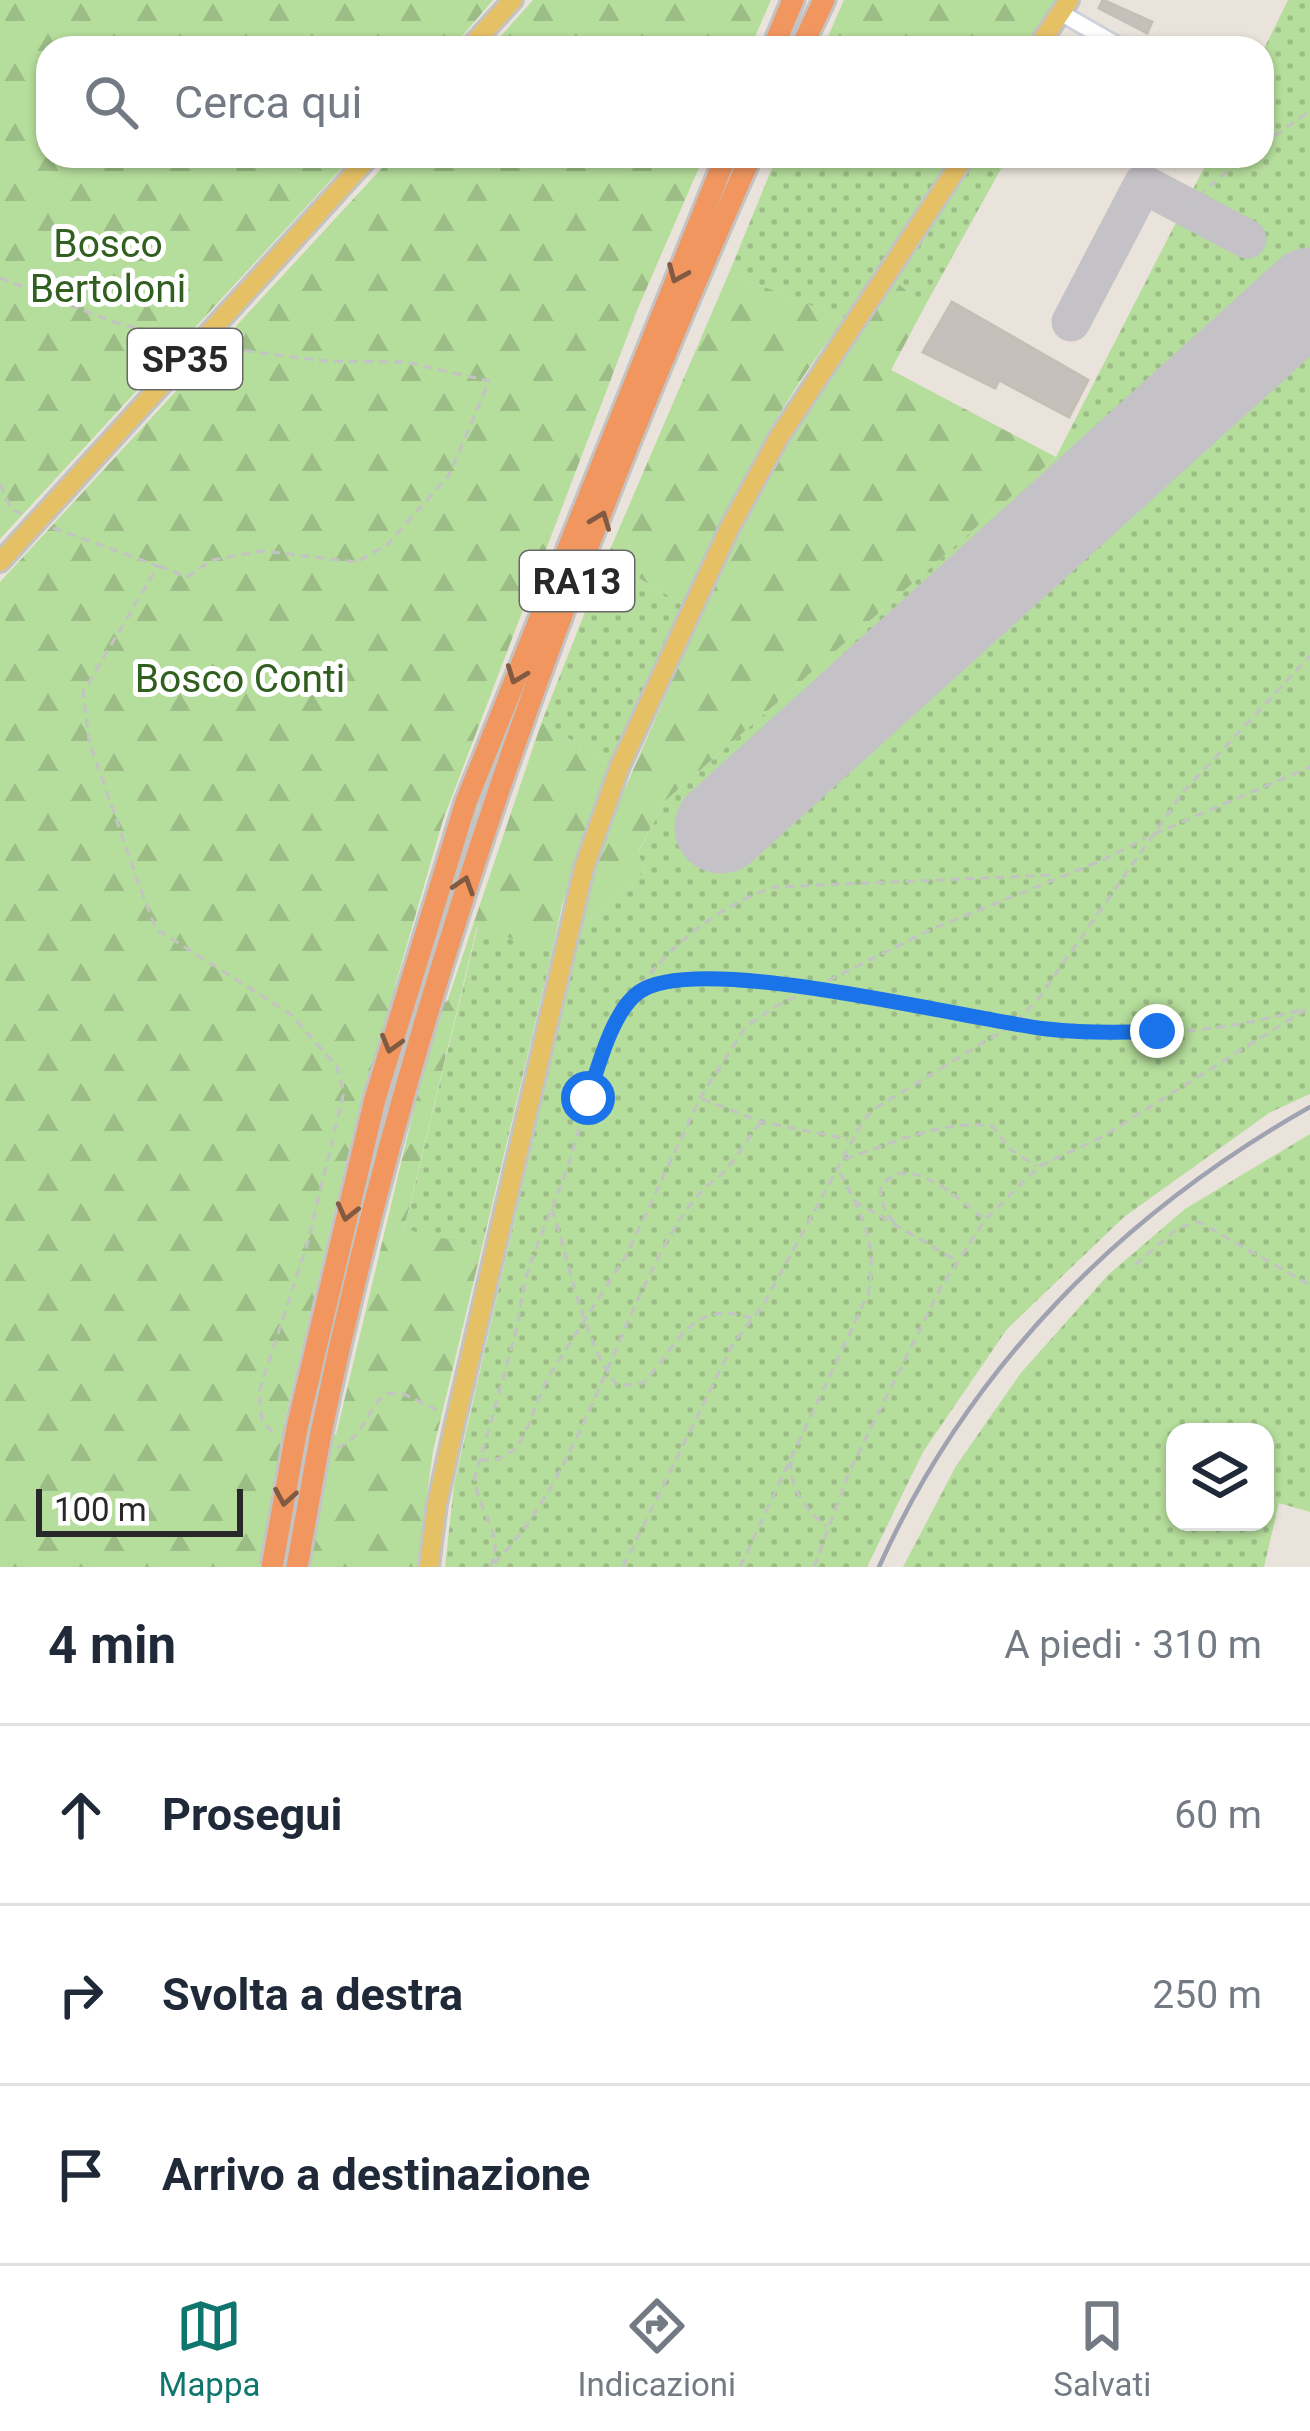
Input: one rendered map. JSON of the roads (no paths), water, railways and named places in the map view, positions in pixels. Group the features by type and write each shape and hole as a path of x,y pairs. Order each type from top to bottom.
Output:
{"highway":[{"path":"777,36 793,0"},
{"path":"805,36 821,0"},
{"path":"272,1567 290,1433 375,1099 466,802 721,168"},
{"name":"RA13","path":"297,1567 329,1440 344,1321 399,1106 491,804 658,374 746,168"}],"main road":[{"path":"480,36 513,0"},
{"path":"1045,36 1065,6"},
{"name":"SP35","path":"0,562 359,168"},
{"path":"429,1567 437,1504 579,890 620,766 730,526 778,437 957,168"}],"lane":[{"path":"1065,6 1106,36"}],"railway":[{"path":"879,1567 958,1426 1057,1302 1176,1196 1310,1107"}],"park label":[{"name":"Bosco Bertoloni","path":"108,266"},
{"name":"Bosco Conti","path":"240,678"}]}
